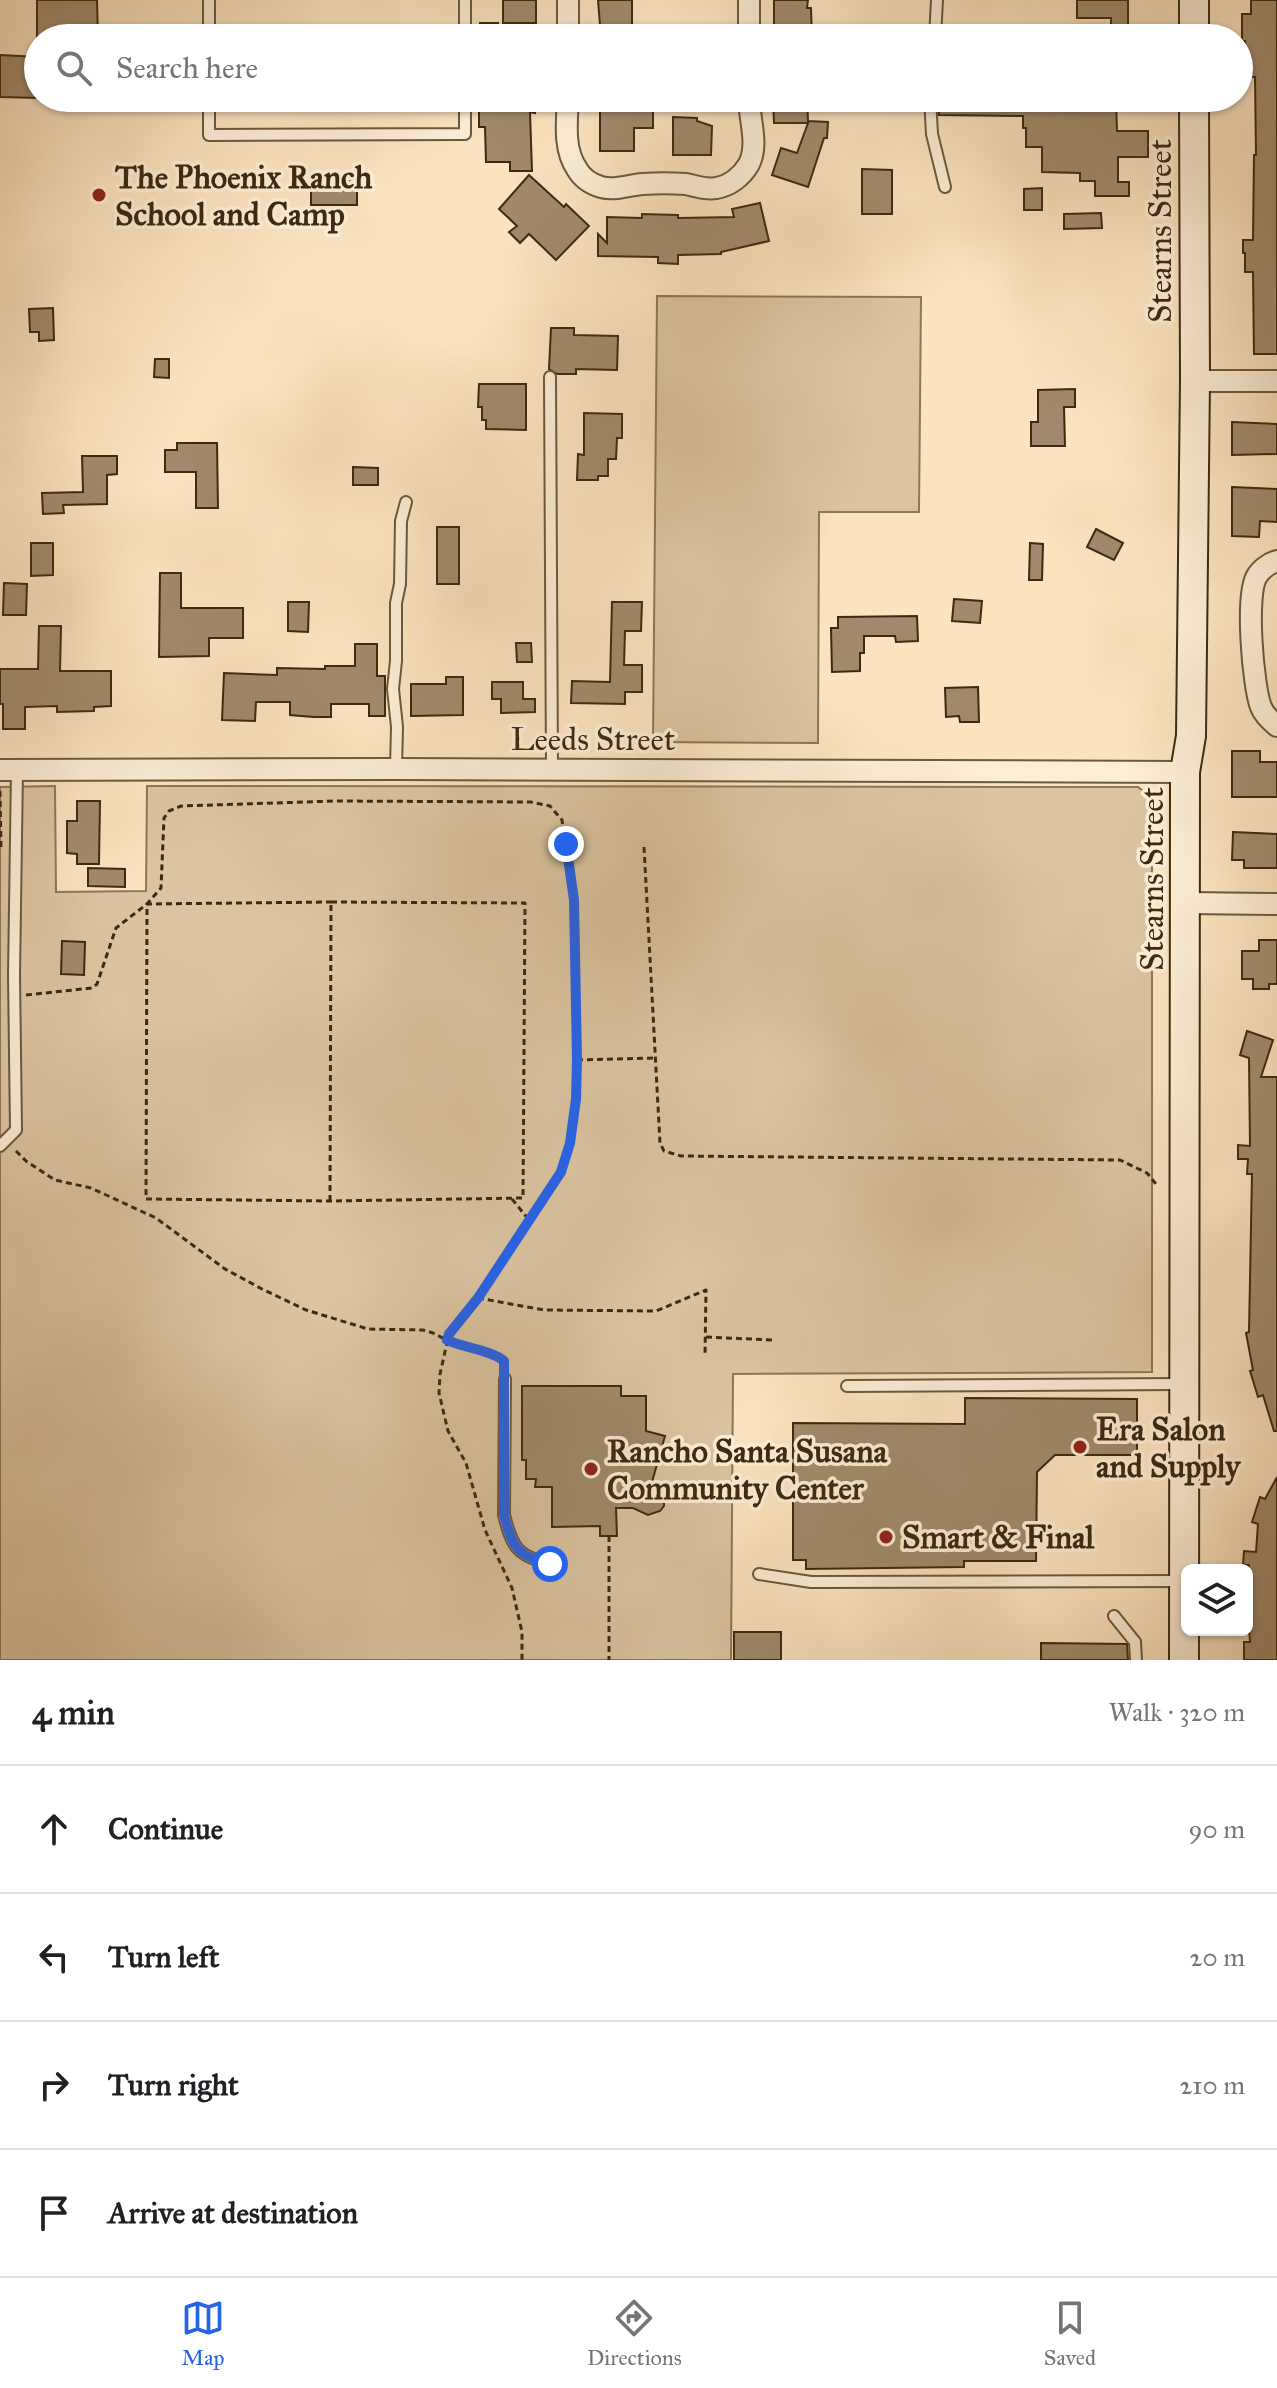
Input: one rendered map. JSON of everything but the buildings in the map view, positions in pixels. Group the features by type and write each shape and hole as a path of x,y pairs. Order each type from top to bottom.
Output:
{"main road":[{"path":"1194,0 1194,24"},
{"name":"Stearns Street","path":"1183,1564 1185,772 1191,736 1194,112"},
{"name":"Stearns Street","path":"1184,1636 1184,1660"}],"street":[{"path":"568,0 568,24"},
{"path":"749,0 749,24"},
{"path":"567,112 566,133 571,158 577,171 588,181 615,189 641,184 684,184 704,189 731,183 750,163 754,149 750,112"},
{"path":"1195,381 1277,381"},
{"path":"1277,561 1256,576 1250,607 1257,696 1262,712 1277,726"},
{"name":"Leeds Street","path":"8,770 1185,772"},
{"path":"1186,903 1277,904"}],"lane":[{"path":"209,0 209,24"},
{"path":"465,0 465,24"},
{"path":"936,24 937,0"},
{"path":"209,112 209,135 465,134 465,112"},
{"path":"931,112 932,134 945,187"},
{"path":"550,377 552,769"},
{"path":"396,769 397,727 393,689 396,603 400,584 401,521 406,502"},
{"path":"3,1143 16,1130 8,770"},
{"path":"505,1379 504,1515 509,1535 519,1551 530,1559 550,1564"},
{"path":"847,1386 1183,1384"},
{"path":"759,1574 811,1582 1181,1581"},
{"path":"1114,1616 1135,1642 1136,1660"}],"path":[{"path":"15,996 92,988 97,984 116,928 147,904 161,888 164,818 169,811 181,806 336,801 531,802 550,806 562,820 574,900 577,1060 570,1143 561,1172 478,1298 449,1334 439,1393 448,1431 466,1463 485,1530 512,1588 522,1632 522,1660"},
{"path":"644,847 660,1143 664,1151 681,1156 1120,1160 1147,1173 1156,1184"},
{"path":"330,1201 331,902"},
{"path":"525,903 523,1198 330,1201 146,1199 147,904 525,903"},
{"path":"577,1060 655,1058"},
{"path":"3,1143 55,1180 91,1188 145,1213 186,1238 225,1269 306,1310 358,1326 392,1331 423,1330 460,1347 497,1355 504,1361 505,1379"},
{"path":"512,1199 529,1220"},
{"path":"478,1298 544,1310 656,1311 706,1290 705,1355"},
{"path":"706,1337 772,1340"},
{"path":"609,1536 609,1660"}],"shaded area":[{"path":"657,296 921,297 919,512 819,512 818,743 653,742"},
{"path":"55,786 56,892 146,891 147,786 1138,787 1152,798 1152,1372 733,1374 731,1660 0,1660 0,787"}],"place":[{"name":"The Phoenix Ranch School and Camp","path":"99,195"},
{"name":"Era Salon and Supply","path":"1080,1447"},
{"name":"Rancho Santa Susana Community Center","path":"591,1469"},
{"name":"Smart & Final","path":"886,1537"}],"route":[{"path":"550,1564 530,1559 519,1551 509,1535 504,1515 504,1361 497,1355 460,1347 447,1340 561,1172 570,1143 577,1060 574,900 566,844"}]}
